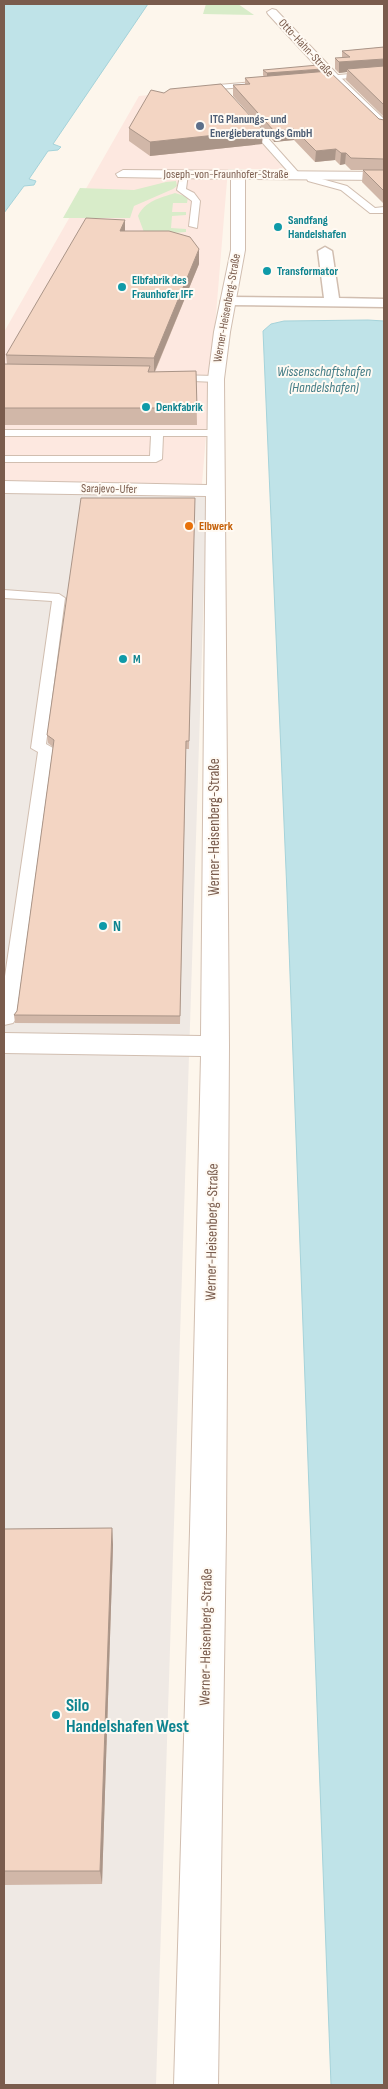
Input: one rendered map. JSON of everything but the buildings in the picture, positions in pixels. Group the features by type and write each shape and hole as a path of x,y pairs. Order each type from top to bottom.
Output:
{"street":[{"name":"Otto-Hahn-Straße","path":"272,12 333,77 384,126"},
{"name":"Joseph-von-Fraunhofer-Straße","path":"123,174 296,175 311,180 330,174 384,171"},
{"name":"Joseph-von-Fraunhofer-Straße","path":"330,174 384,176"},
{"name":"Werner-Heisenberg-Straße","path":"196,2085 215,1046 214,491 217,433 216,379 238,250 238,176"},
{"path":"325,251 332,303"},
{"path":"228,301 384,303"},
{"name":"Sarajevo-Ufer","path":"4,487 214,491"},
{"path":"4,1042 215,1046"}],"lane":[{"path":"305,80 384,73"},
{"path":"215,93 223,93 218,87 266,83"},
{"path":"242,115 296,175"},
{"path":"184,174 181,190 191,195 196,201 194,226"},
{"path":"311,180 344,188 373,211 384,210"},
{"name":"Werner-Heisenberg-Straße","path":"158,378 216,379"},
{"path":"4,433 217,433"},
{"path":"4,459 156,459 157,433"},
{"path":"4,594 59,598 38,748 46,748 7,1019 4,1019"}],"shaded area":[{"path":"214,89 284,169 228,169 202,484 4,481 4,332 139,96"},
{"path":"4,492 207,495 156,2085 4,2085"}],"green space":[{"path":"206,4 238,4 254,15 203,14"},
{"path":"176,181 177,186 173,189 134,206 130,218 63,218 80,188 134,190"},
{"path":"175,193 188,197 187,203 173,203 172,212 186,212 186,215 172,216 171,228 186,229 186,232 145,235 138,216 141,211 149,203"}],"water":[{"path":"4,4 148,4 53,144 61,147 58,150 48,151 29,179 36,181 34,185 24,186 4,213"},
{"name":"Wissenschaftshafen (Handelshafen)","path":"284,321 384,321 384,2085 331,2085 287,893 263,331 271,324"}],"place":[{"name":"ITG Planungs- und Energieberatungs GmbH","path":"200,126"},
{"name":"Sandfang Handelshafen","path":"278,227"},
{"name":"Transformator","path":"267,271"},
{"name":"Elbfabrik des Fraunhofer IFF","path":"122,287"},
{"name":"Denkfabrik","path":"146,407"},
{"name":"Elbwerk","path":"189,526"},
{"name":"M","path":"123,659"},
{"name":"N","path":"103,926"},
{"name":"Silo Handelshafen West","path":"56,1715"}]}
